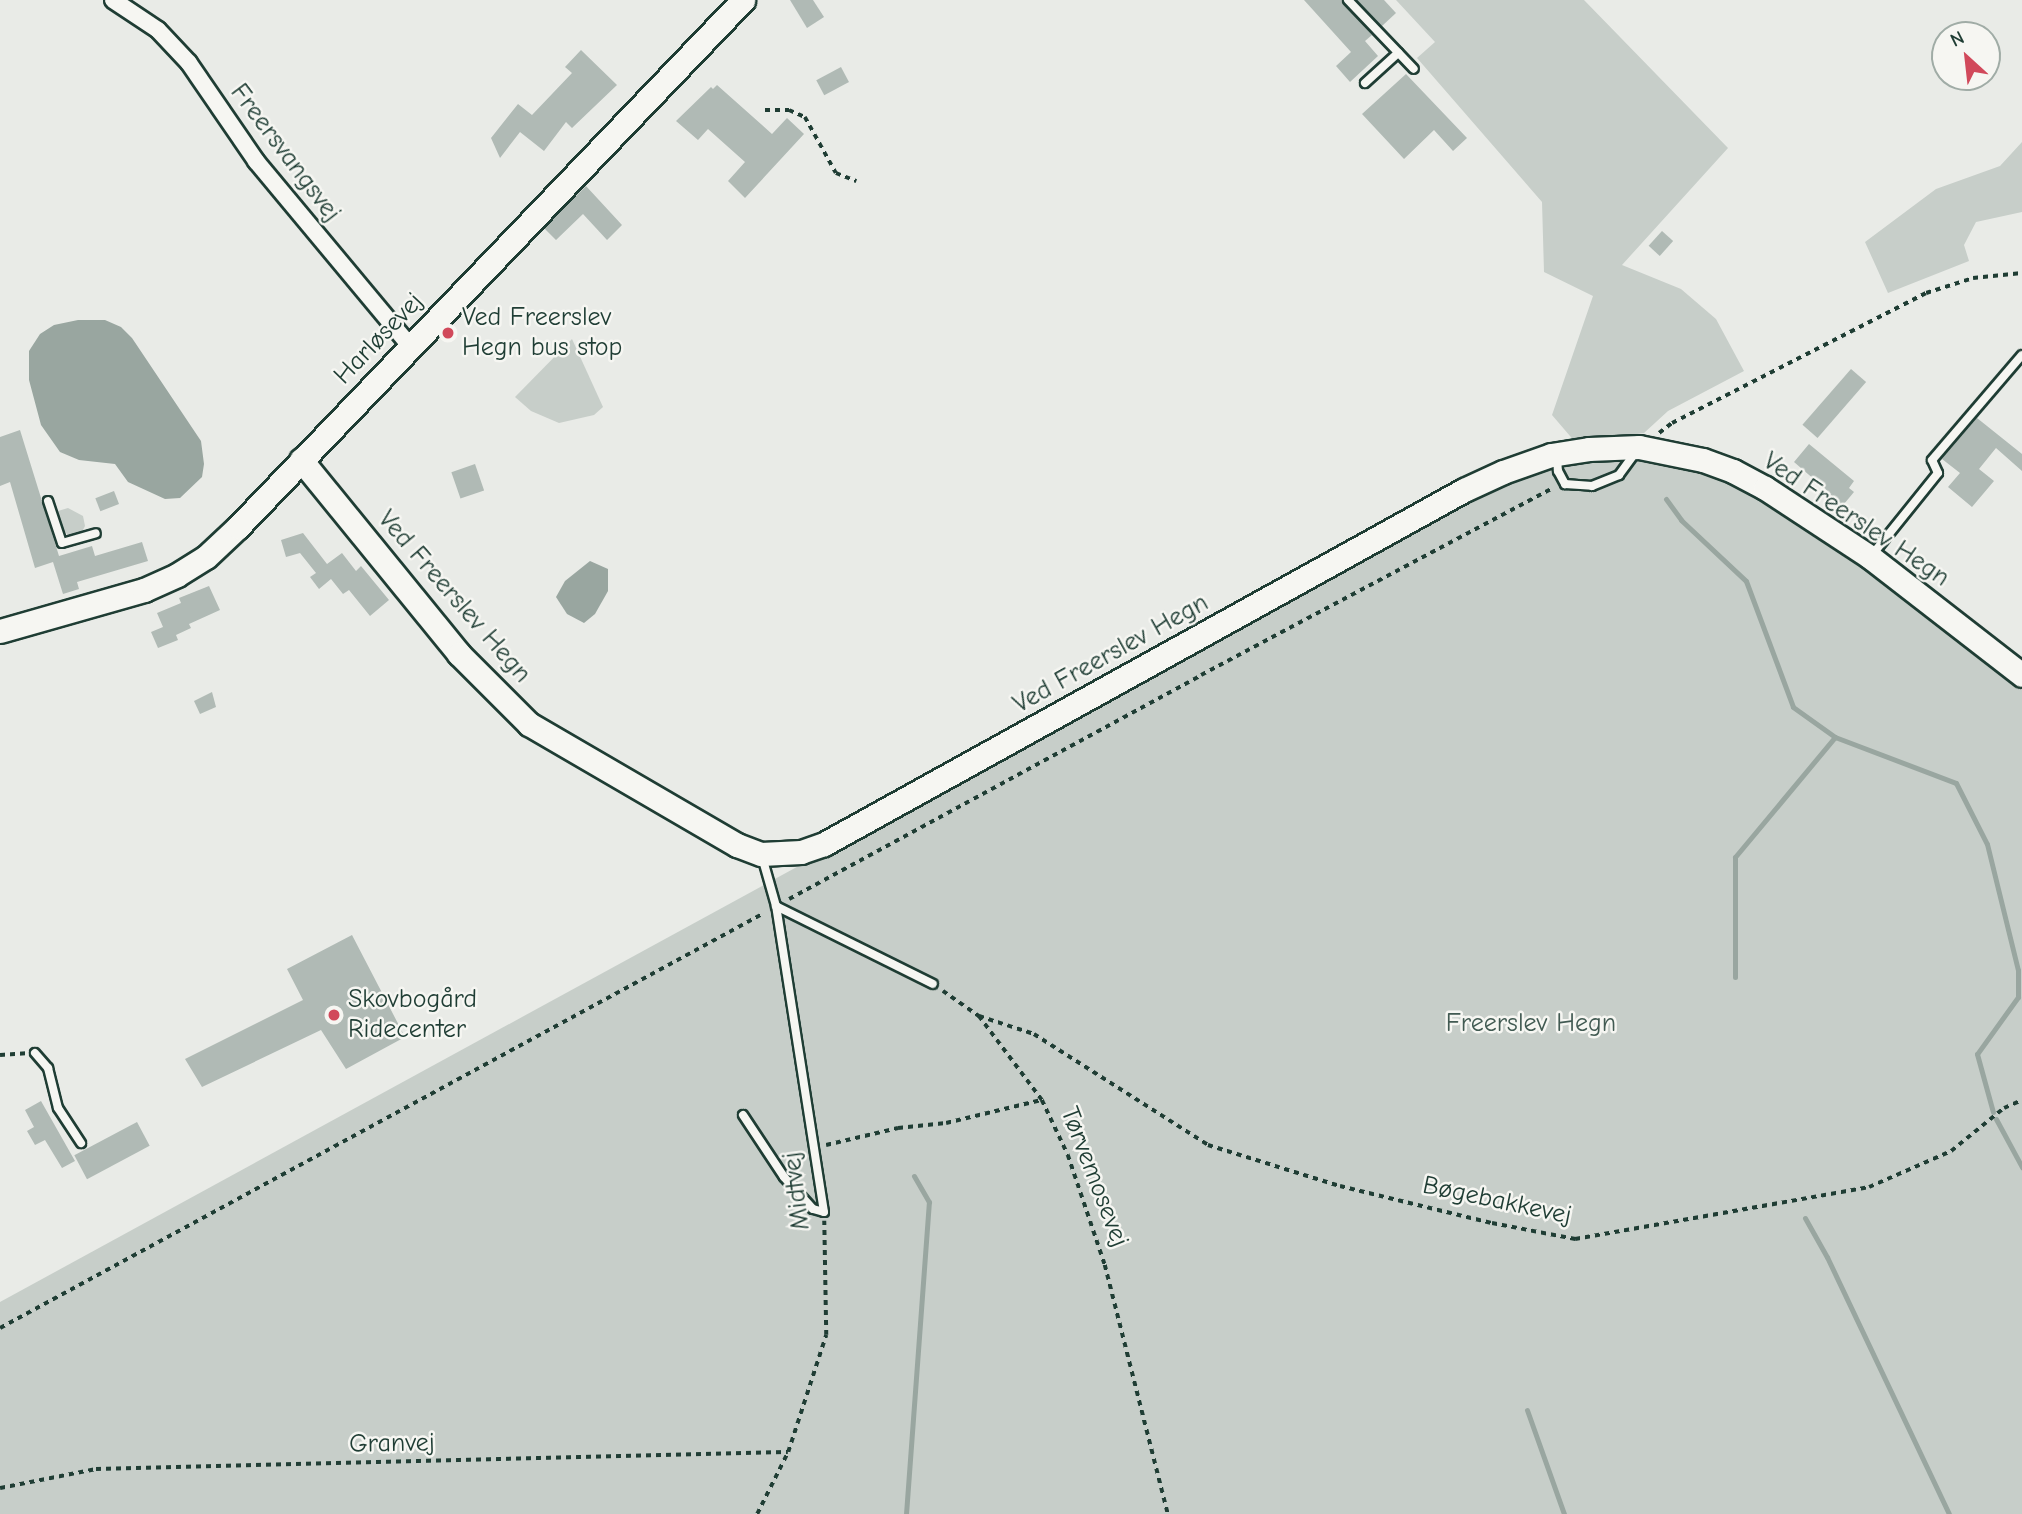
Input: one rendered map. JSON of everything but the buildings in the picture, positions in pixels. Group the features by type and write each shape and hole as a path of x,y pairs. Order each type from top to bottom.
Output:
{"street":[{"name":"Freersvangsvej","path":"113,0 158,30 189,63 256,162 410,346"},
{"name":"Harløsevej","path":"0,631 116,600 177,575 222,542 744,0"},
{"name":"Ved Freerslev Hegn","path":"301,460 459,654 529,724 737,845 761,854 801,852 824,844 1464,490 1503,472 1557,455 1589,449 1639,447 1703,460 1733,471 1765,488 1871,557 2022,675"}],"lane":[{"path":"1348,0 1413,69"},
{"path":"1365,83 1398,53"},
{"path":"1871,557 1938,472 1933,460 2022,355"},
{"path":"1557,455 1558,471 1565,484 1592,486 1619,475 1639,447"},
{"path":"48,501 62,543 96,533"},
{"name":"Midtvej","path":"761,854 776,906 824,1212"},
{"path":"776,906 933,984"},
{"path":"35,1053 48,1068 58,1108 81,1143"},
{"path":"743,1115 784,1177 813,1209 824,1212"}],"path":[{"path":"765,110 789,110 805,117 836,173 856,181"},
{"path":"1639,447 1672,423 1926,293 1973,278 2022,273"},
{"name":"Tørvemosevej","path":"933,984 979,1016 1042,1100 1068,1155 1105,1265 1168,1514"},
{"name":"Bøgebakkevej","path":"979,1016 1034,1034 1209,1145 1340,1186 1492,1223 1575,1239 1869,1188 1951,1151 2004,1108 2022,1100"},
{"path":"0,1055 35,1053"},
{"path":"813,1146 832,1145 898,1128 946,1123 1042,1100"},
{"name":"Midtvej","path":"757,1514 788,1452 826,1335 824,1212"},
{"name":"Granvej","path":"0,1488 96,1469 788,1452"}],"green space":[{"path":"1396,0 1584,0 1728,148 1622,265 1681,289 1716,319 1744,371 1668,411 1644,433 1576,443 1552,415 1593,296 1544,272 1542,202 1417,58 1435,42"},
{"path":"2022,142 2022,212 1976,222 1964,245 1969,261 1888,293 1865,242 1936,189 2000,166"},
{"path":"572,339 603,407 594,415 559,423 531,411 515,397"},
{"name":"Freerslev Hegn","path":"1627,456 1692,466 1763,495 1864,562 2022,682 2022,1514 0,1514 0,1302 1491,488 1572,461"},
{"path":"68,508 83,516 85,526 81,534 68,535 63,530 58,511"}],"shaded area":[{"path":"78,320 105,320 121,327 132,338 201,441 204,464 202,477 180,498 165,499 128,482 115,464 79,460 60,452 41,425 29,380 29,351 40,334 54,325"},
{"path":"590,561 608,569 608,591 595,614 584,623 567,614 556,597 565,581"}],"waterway":[{"path":"1666,499 1681,520 1746,581 1793,707 1835,737 1956,783 1987,844 2018,970 2018,997 1977,1054 1993,1112"},
{"path":"1735,977 1735,857 1835,737"},
{"path":"1996,1119 2022,1167"},
{"path":"906,1514 929,1202 914,1176"},
{"path":"1805,1218 1827,1257 1949,1514"},
{"path":"1527,1410 1564,1514"}],"place":[{"name":"Ved Freerslev Hegn bus stop","path":"448,333"},
{"name":"Skovbogård Ridecenter","path":"334,1015"}]}
